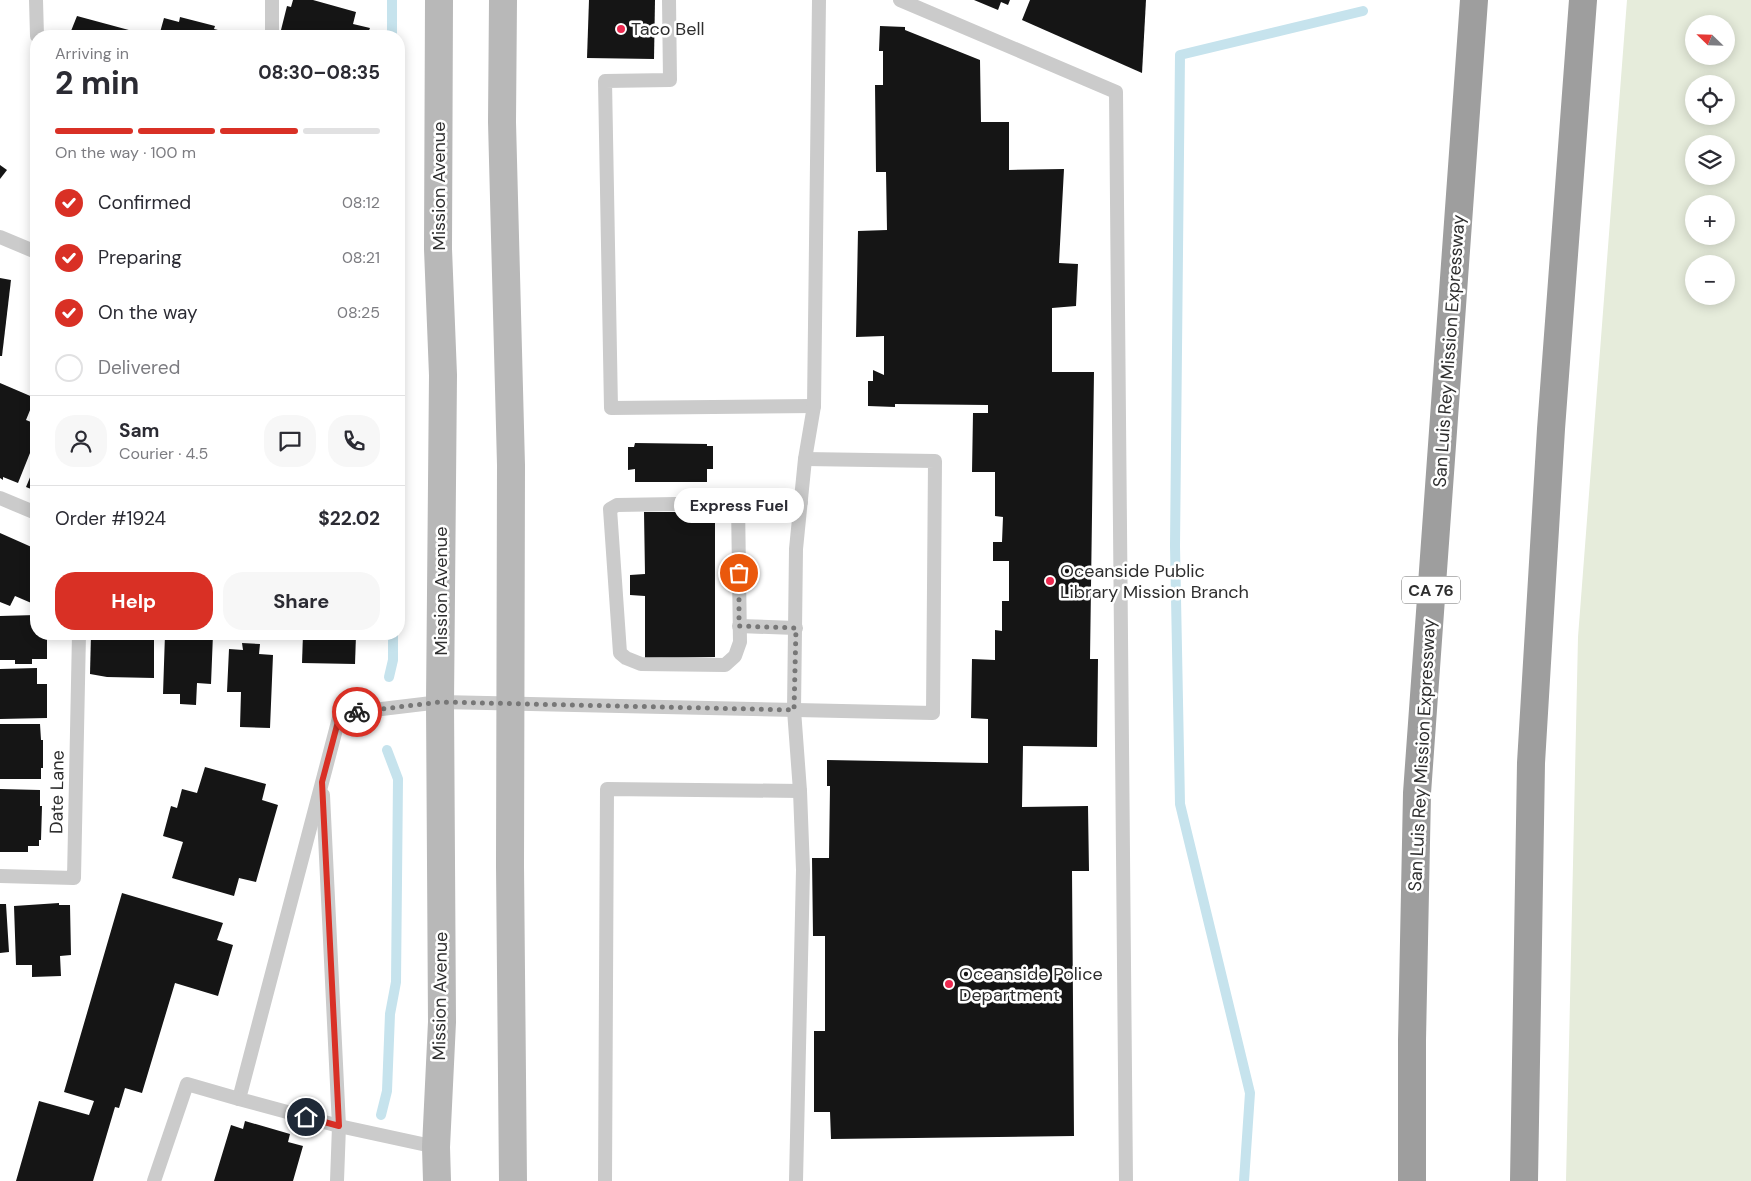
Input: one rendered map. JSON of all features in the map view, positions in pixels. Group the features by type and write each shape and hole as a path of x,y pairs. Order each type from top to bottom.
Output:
{"highway":[{"name":"San Luis Rey Mission Expressway","path":"1412,1181 1416,793 1474,0"},
{"path":"1524,1181 1531,763 1551,429 1583,0"}],"main road":[{"name":"Mission Avenue","path":"437,1181 436,1147 442,1022 440,702 443,375 438,249 439,0"},
{"path":"503,0 502,132 511,465 510,866 513,1181"}],"lane":[{"path":"36,0 36,30"},
{"path":"272,0 272,30"},
{"path":"669,0 670,80 605,81 611,408 814,406"},
{"path":"796,1181 804,870 794,710 796,549 805,458 814,406 819,0"},
{"path":"900,0 1116,92 1126,1181"},
{"path":"0,237 30,250"},
{"path":"239,1099 340,714 440,702 933,713 935,461 805,458"},
{"path":"0,498 30,510"},
{"path":"738,503 740,642 735,656 724,666 641,664 626,658 620,653 610,509 617,505 738,503 801,502"},
{"path":"739,626 796,628"},
{"name":"Date Lane","path":"0,876 74,878 80,640"},
{"path":"322,782 339,1126 337,1181"},
{"path":"605,1181 607,789 800,791"},
{"path":"154,1181 187,1084 339,1126 436,1147"}],"green space":[{"path":"1627,0 1751,0 1751,1181 1566,1181 1578,637"}],"building":[{"path":"293,0 313,0 356,12 353,24 370,28 369,30 281,30 287,6 291,7"},
{"name":"Taco Bell","path":"589,0 655,0 654,59 587,58"},
{"path":"974,0 1010,0 1008,5 1001,2 998,10"},
{"path":"1030,0 1146,0 1142,73 1022,20"},
{"path":"77,16 129,30 71,30"},
{"path":"180,17 215,26 214,29 218,30 161,30 164,18 179,22"},
{"path":"880,26 905,27 905,30 980,60 981,122 1009,122 1009,170 1064,169 1059,263 1078,264 1076,306 1052,308 1052,372 1094,372 1090,659 1098,659 1097,747 1023,746 1022,807 1088,806 1089,871 1072,871 1074,1136 831,1139 830,1112 814,1112 814,1031 825,1031 825,936 813,936 812,858 829,858 830,786 827,786 827,760 988,763 988,719 971,718 972,659 995,660 995,630 1002,631 1002,601 1009,601 1009,561 993,561 993,542 1002,542 1003,517 995,516 995,472 972,472 973,413 988,413 988,405 895,404 895,407 868,406 868,381 873,381 873,370 884,375 884,336 856,337 858,231 887,230 886,172 876,172 875,85 883,85 883,51 879,51"},
{"path":"0,165 7,170 0,179"},
{"path":"0,278 11,280 2,356 0,356"},
{"path":"0,383 30,396 30,410 26,420 30,422 30,453 18,483 3,477 3,480 0,478"},
{"path":"635,443 707,444 707,446 713,446 713,469 707,469 707,482 635,482 635,469 628,470 628,447 634,447"},
{"path":"30,477 30,489 26,487"},
{"path":"644,512 715,512 715,657 645,658 645,596 630,595 630,575 645,574"},
{"path":"0,533 30,546 30,602 15,596 10,606 0,602"},
{"path":"30,615 30,640 47,640 47,659 32,659 32,664 15,664 15,660 0,660 0,616"},
{"path":"91,640 154,640 154,678 107,677 90,674"},
{"path":"165,640 213,640 211,684 197,683 196,705 180,704 180,694 163,694"},
{"path":"303,640 356,640 355,664 302,663"},
{"path":"242,643 260,644 259,654 273,655 270,728 240,727 241,692 227,692 229,649 243,650"},
{"path":"37,668 37,684 47,684 47,718 0,719 0,669"},
{"path":"0,724 40,724 41,740 43,740 41,779 0,779"},
{"path":"205,767 266,784 262,800 278,805 256,882 239,878 234,896 172,878 183,842 163,836 171,806 177,808 182,789 197,793"},
{"path":"0,789 40,790 40,806 42,806 41,840 39,840 39,846 28,846 28,852 0,852"},
{"path":"122,893 223,923 217,940 233,945 218,996 175,983 142,1093 125,1088 119,1108 115,1107 93,1181 16,1181 39,1101 89,1115 94,1101 64,1092"},
{"path":"59,903 59,905 70,905 71,955 60,956 61,976 32,977 32,965 16,965 14,906"},
{"path":"0,904 6,904 9,952 0,953"},
{"path":"245,1121 290,1134 288,1142 303,1146 293,1181 214,1181 231,1125 243,1129"}],"waterway":[{"path":"392,0 392,30"},
{"path":"1244,1181 1250,1093 1180,804 1175,546 1180,55 1363,11"},
{"path":"389,677 393,660 393,640"},
{"path":"381,1115 387,1091 390,1014 396,982 398,779 387,750"}],"way so far":[{"path":"357,712 440,702 794,710 796,628 739,626 739,573"}],"place":[{"name":"Taco Bell","path":"621,29"},
{"name":"Express Fuel","path":"739,573"},
{"name":"Oceanside Public Library Mission Branch","path":"1050,581"},
{"name":"Oceanside Police Department","path":"949,984"}],"route":[{"path":"306,1117 339,1126 322,782 340,714 357,712"}]}
